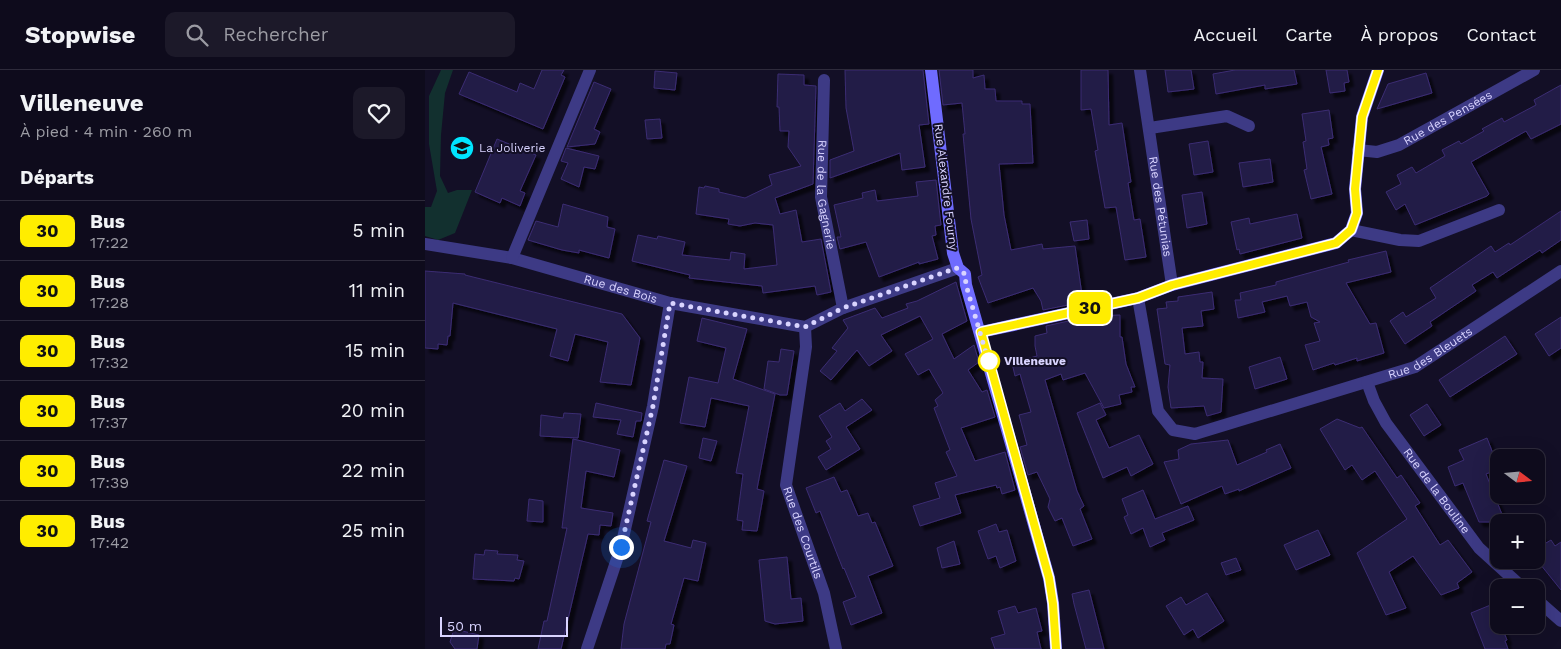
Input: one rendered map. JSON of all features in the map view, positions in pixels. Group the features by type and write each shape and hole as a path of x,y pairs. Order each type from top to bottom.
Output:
{"street":[{"path":"512,258 589,70"},
{"name":"Rue Alexandre Fourny","path":"931,70 953,253 957,268 965,274 966,285 981,332 1049,578 1053,604 1055,649"},
{"name":"Rue des Pétunias","path":"1140,70 1172,285"},
{"path":"981,332 1138,298 1172,285 1336,243 1351,230 1357,213 1355,189 1362,117 1378,70"},
{"name":"Rue des Pensées","path":"1358,150 1377,152 1399,145 1534,70"},
{"name":"Rue de la Gagnerie","path":"824,80 821,197 843,308"},
{"path":"1150,128 1227,116 1249,126"},
{"path":"1351,230 1419,242 1499,210"},
{"name":"Rue des Bois","path":"425,244 512,258 670,303 805,327"},
{"path":"805,327 843,308 957,268"},
{"name":"Rue des Bleuets","path":"1138,298 1158,410 1173,430 1195,434 1415,367 1561,271"},
{"path":"587,649 621,547 653,406 670,303"},
{"name":"Rue des Courtils","path":"805,327 806,347 786,485 825,593 836,649"},
{"name":"Rue de la Bouline","path":"1367,382 1374,401 1386,423 1479,548 1513,579"},
{"path":"1545,607 1561,621"}],"green space":[{"path":"441,70 453,70 445,93 440,176 448,193 457,190 472,190 455,233 438,240 425,236 425,207 431,207 437,191 429,144 429,96"}],"building":[{"path":"542,70 564,70 561,75 565,77 543,129 459,94 469,72 517,92 520,83 534,89"},
{"path":"845,70 923,70 929,124 919,125 925,167 902,170 900,153 830,178 830,160 854,151 846,108"},
{"path":"939,70 973,70 973,78 984,75 985,89 995,89 996,101 1022,101 1022,104 1030,104 1033,163 999,164 1004,215 1011,250 1042,244 1043,249 1075,246 1083,302 1043,310 1041,301 1033,288 988,303 978,277 982,275 971,219 962,103 943,105"},
{"path":"1081,70 1108,70 1109,125 1122,123 1131,182 1128,183 1134,220 1140,219 1146,257 1125,260 1116,207 1105,208 1095,151 1098,150 1091,109 1081,110"},
{"path":"1165,70 1191,70 1194,89 1168,92"},
{"path":"1235,70 1294,70 1297,84 1265,89 1265,85 1216,94 1213,74"},
{"path":"1326,70 1347,70 1349,82 1344,83 1345,91 1330,93"},
{"path":"655,71 677,73 675,90 654,88"},
{"path":"1426,73 1432,93 1377,109 1388,84"},
{"path":"778,74 804,75 804,85 816,86 813,184 775,198 780,214 796,210 802,242 821,239 831,292 817,295 815,286 763,293 762,286 689,278 690,275 632,261 638,235 657,239 658,236 685,242 682,255 730,260 731,252 745,254 744,269 777,265 773,225 755,223 740,226 728,224 729,219 696,214 699,187 704,188 705,186 719,189 719,192 745,198 772,185 769,175 801,166 788,147 789,131 780,131 779,107 777,107"},
{"path":"594,82 611,89 594,129 600,132 595,144 567,147"},
{"path":"1561,85 1561,124 1531,139 1526,131 1471,162 1489,194 1487,196 1415,225 1405,204 1396,210 1386,192 1401,184 1397,175 1412,167 1416,173 1445,156 1442,150 1459,141 1461,144 1502,118 1504,122 1536,105 1534,100"},
{"path":"1329,110 1333,138 1328,139 1329,145 1321,147 1332,194 1311,199 1304,170 1307,169 1303,142 1306,141 1302,114"},
{"path":"660,119 662,138 647,139 645,120"},
{"path":"497,139 536,155 520,191 525,193 520,206 502,198 500,203 475,192"},
{"path":"1208,141 1213,172 1194,175 1189,144"},
{"path":"566,148 599,156 595,169 584,167 579,187 561,179 568,163 561,161"},
{"path":"1270,159 1273,182 1243,187 1239,163"},
{"path":"936,180 941,225 935,226 936,235 932,236 938,259 919,264 919,262 879,277 866,242 840,249 837,237 841,237 834,205 863,198 862,193 875,190 877,201 918,196 916,182"},
{"path":"1202,192 1207,224 1187,228 1182,195"},
{"path":"563,204 608,217 607,227 615,229 609,258 579,250 579,253 562,250 528,240 536,221 558,227"},
{"path":"1561,211 1561,240 1542,253 1540,250 1497,278 1493,272 1472,285 1476,291 1430,322 1432,326 1405,344 1390,321 1403,312 1406,317 1436,298 1430,288 1491,246 1495,252 1509,243 1510,245"},
{"path":"1297,214 1302,238 1240,254 1239,249 1237,250 1231,222 1249,218 1250,224"},
{"path":"1087,220 1089,239 1074,241 1070,222"},
{"path":"1386,251 1391,272 1346,283 1370,324 1376,323 1384,353 1357,361 1357,358 1335,365 1334,363 1313,370 1305,345 1320,341 1314,323 1320,322 1311,317 1307,302 1290,306 1287,296 1262,302 1265,312 1238,318 1235,300 1241,300 1240,293 1276,285 1276,282 1349,262 1348,260"},
{"path":"425,271 465,274 622,314 640,338 631,385 600,382 608,342 575,334 568,361 550,356 557,329 453,303 450,336 448,336 447,345 438,344 438,349 425,348"},
{"path":"956,282 967,321 942,334 954,359 974,345 979,362 968,370 982,392 987,390 995,417 961,428 975,461 1005,452 1015,490 1002,494 1000,487 997,488 996,485 955,495 961,513 920,526 913,506 940,498 935,483 957,476 946,452 950,450 934,408 938,406 935,400 943,393 929,369 918,375 905,354 933,339 920,316 881,335 892,351 869,366 857,350 831,380 820,371 837,351 832,348 848,328 843,320 875,308 882,318 908,308 906,304 917,301"},
{"path":"1212,292 1214,309 1201,311 1203,326 1182,328 1185,354 1199,352 1200,362 1203,362 1202,378 1223,379 1221,412 1207,416 1204,406 1171,408 1168,387 1170,365 1165,364 1157,309 1167,308 1166,302 1178,301 1178,297"},
{"path":"1120,315 1120,337 1122,337 1126,364 1135,387 1131,387 1132,392 1119,395 1121,404 1104,408 1085,373 1063,380 1061,374 1045,380 1077,491 1084,506 1080,509 1092,539 1073,546 1062,518 1055,521 1048,507 1050,499 1037,472 1028,475 1020,447 1027,445 1019,415 1031,412 1020,374 1015,376 1012,363 1037,356 1035,336 1047,333 1046,326 1091,316"},
{"path":"1561,317 1561,348 1549,356 1535,334"},
{"path":"702,318 747,329 733,379 775,394 757,489 764,491 757,531 742,530 743,521 737,520 743,474 736,473 749,406 711,398 705,427 680,423 689,377 718,383 726,348 697,341"},
{"path":"1505,336 1517,354 1450,397 1439,380"},
{"path":"781,349 794,351 787,395 780,395 764,389 768,361 779,362"},
{"path":"1280,357 1287,379 1255,389 1249,367"},
{"path":"862,399 872,410 846,427 860,449 826,470 818,457 831,449 826,441 832,437 819,416 840,403 845,411"},
{"path":"596,403 642,413 641,421 636,421 633,437 617,434 621,420 593,417"},
{"path":"1100,403 1106,415 1096,420 1109,448 1139,435 1153,464 1131,476 1127,467 1103,478 1077,413"},
{"path":"1427,404 1441,425 1424,436 1410,415"},
{"path":"564,413 581,414 578,438 540,436 541,415 563,418"},
{"path":"1337,419 1360,428 1362,427 1397,478 1401,475 1420,503 1415,506 1440,545 1448,540 1472,572 1457,583 1459,588 1441,595 1413,556 1389,572 1406,608 1386,615 1357,553 1407,519 1375,471 1362,480 1352,465 1345,470 1320,429"},
{"path":"703,438 717,441 711,461 699,458"},
{"path":"1487,438 1491,449 1490,472 1486,474 1490,484 1490,504 1498,504 1502,514 1490,514 1490,522 1479,522 1463,483 1455,486 1448,467 1464,460 1459,450"},
{"path":"573,439 620,450 614,477 586,471 581,508 613,513 611,526 600,525 599,535 588,534 561,649 538,649 544,621 547,621 567,528 562,528"},
{"path":"1228,440 1237,465 1280,444 1291,468 1239,491 1239,489 1225,494 1222,486 1181,504 1164,462 1179,459 1178,450 1191,444"},
{"path":"664,460 687,466 664,541 691,548 693,540 706,543 698,581 684,578 671,624 674,625 670,644 666,644 665,649 621,649 624,624 651,522 647,521"},
{"path":"834,477 841,492 847,490 858,516 868,513 872,523 875,522 893,566 868,576 882,613 851,625 843,602 856,597 820,511 816,513 806,488"},
{"path":"1143,490 1155,519 1188,506 1194,520 1162,533 1165,540 1150,547 1143,528 1131,534 1124,517 1128,515 1122,499"},
{"path":"529,499 543,501 543,522 527,521"},
{"path":"996,524 999,532 1007,530 1016,561 1000,568 996,556 988,559 978,531"},
{"path":"1318,530 1330,555 1296,570 1284,545"},
{"path":"1551,540 1555,546 1561,542 1561,590 1544,569 1545,542 1546,543"},
{"path":"954,541 960,564 942,568 937,548"},
{"path":"485,550 498,551 497,554 518,555 517,560 524,561 519,579 515,578 514,581 473,579 475,554 484,555"},
{"path":"787,557 791,599 801,598 803,621 775,624 765,621 759,560"},
{"path":"1236,558 1241,570 1226,575 1221,563"},
{"path":"1089,590 1104,649 1086,649 1074,604 1072,594"},
{"path":"1207,593 1224,621 1198,638 1193,629 1184,635 1166,606 1181,597 1186,605"},
{"path":"1490,605 1490,634 1505,634 1508,649 1485,649 1471,613"},
{"path":"1015,606 1018,613 1036,608 1042,631 1037,632 1041,649 995,649 991,638 1005,634 998,611"},
{"path":"454,629 479,635 477,649 455,649 450,642"}],"bus line":[{"name":"30","path":"1056,649 1049,578 981,332 1138,298 1172,285 1336,243 1351,230 1357,213 1355,189 1362,117 1378,70"}],"place":[{"name":"La Joliverie","path":"462,148"},
{"name":"Villeneuve","path":"989,361"}],"route":[{"path":"621,547 653,406 670,303 805,327 843,308 957,268 965,274 966,285 991,370 989,361"}]}
